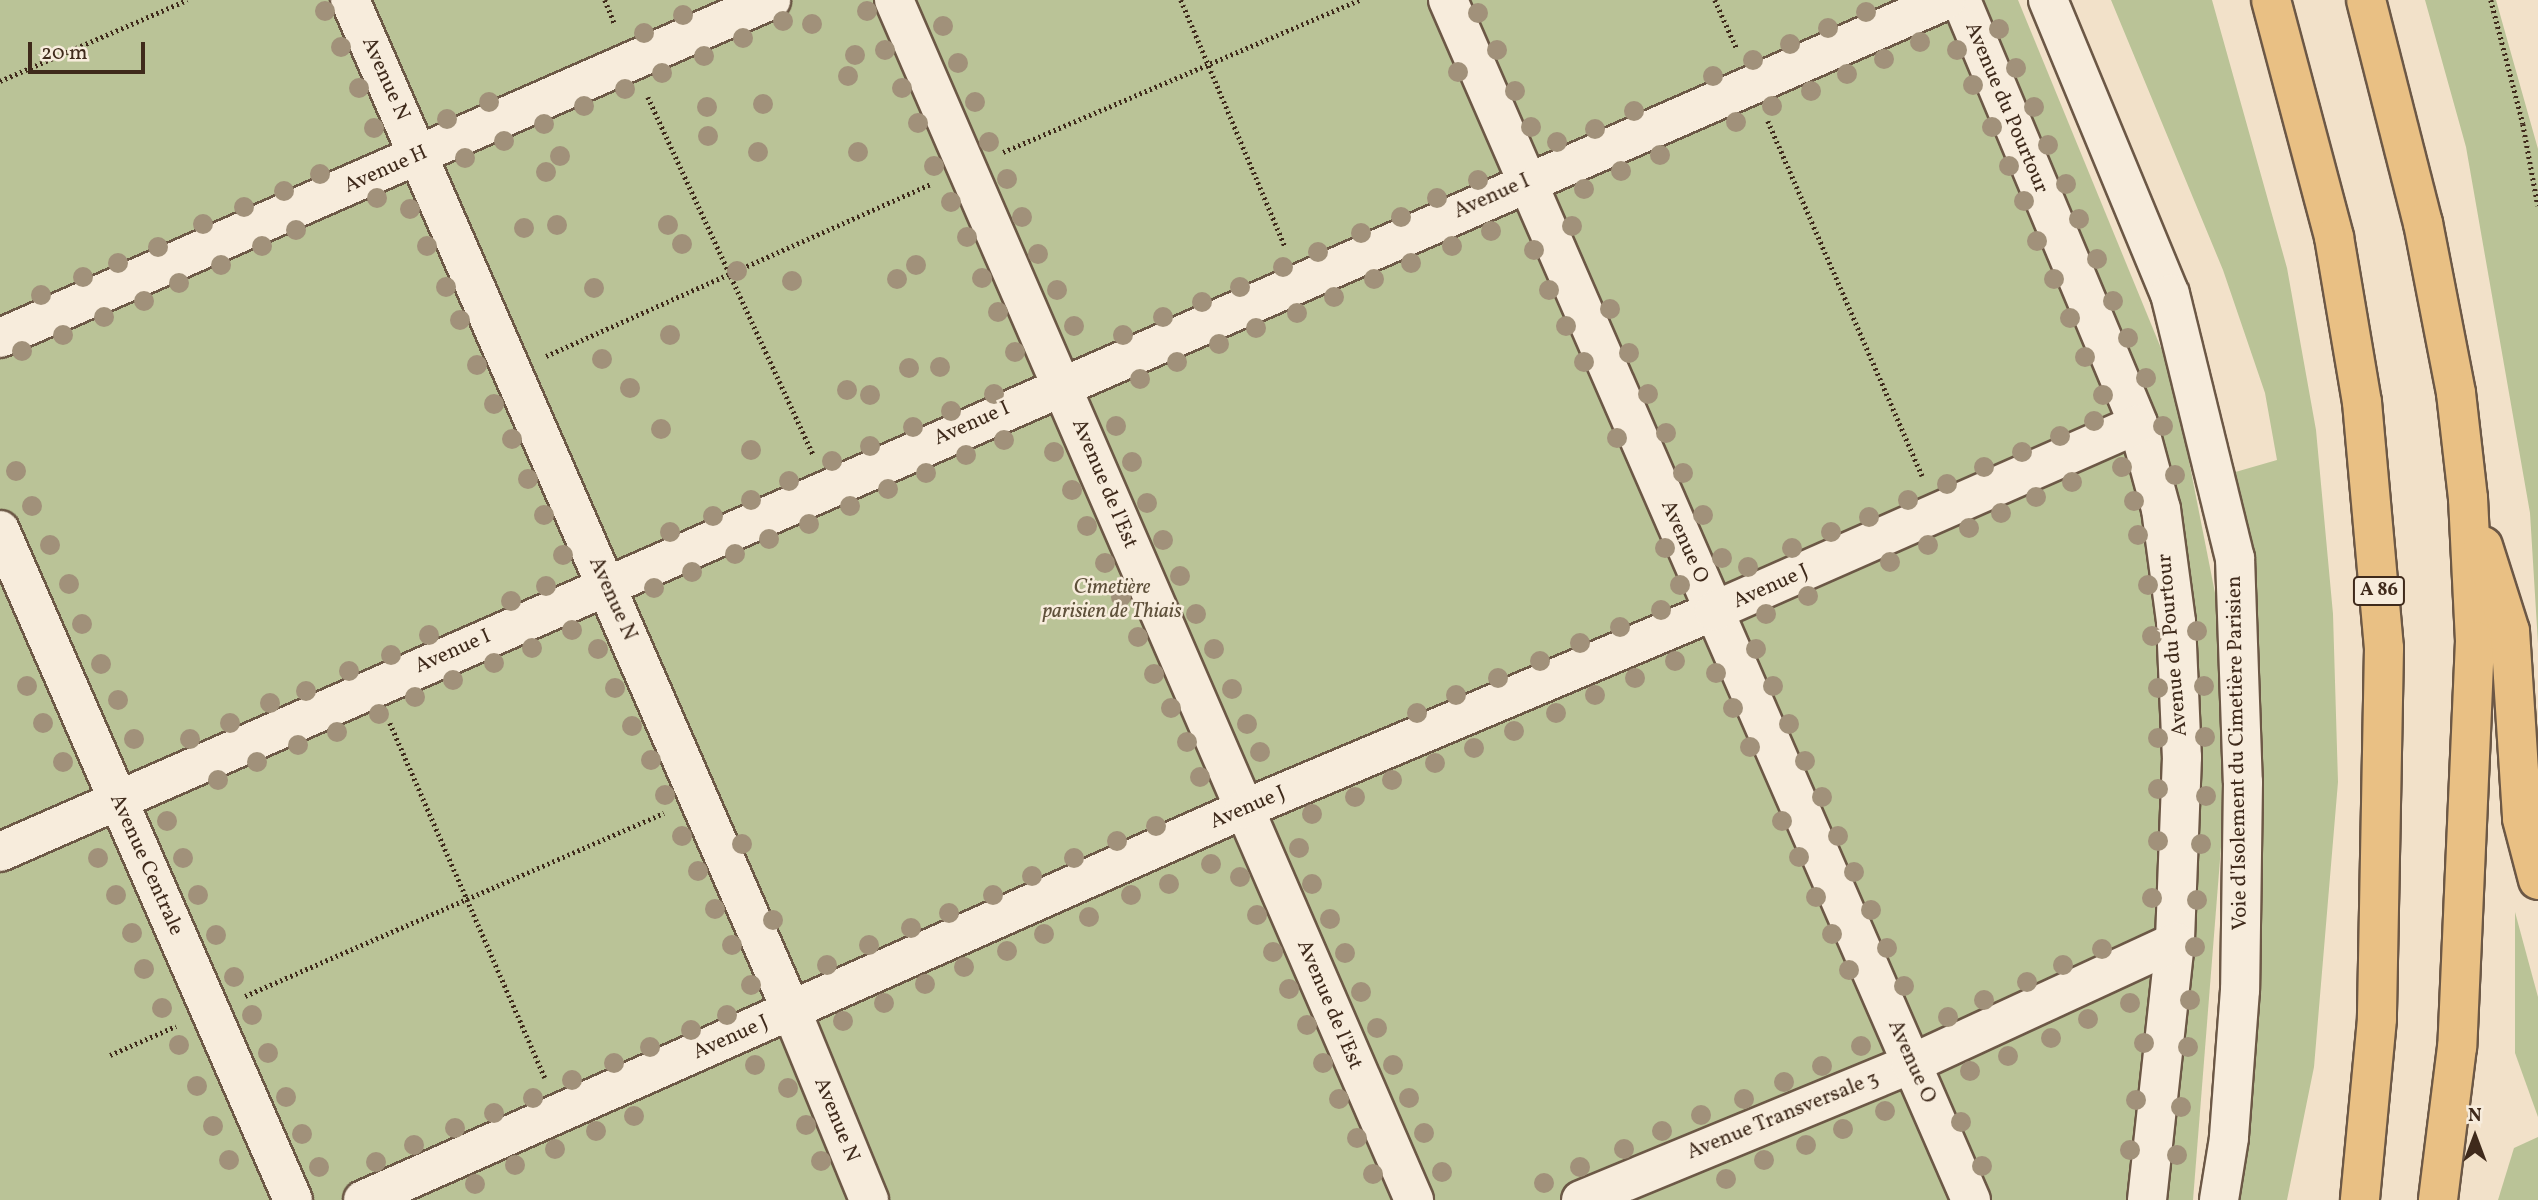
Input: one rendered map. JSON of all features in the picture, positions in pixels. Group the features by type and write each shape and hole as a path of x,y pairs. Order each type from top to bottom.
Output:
{"highway":[{"name":"A 86","path":"2271,0 2334,237 2362,402 2384,648 2376,1019 2359,1197"},
{"path":"2366,0 2423,223 2456,393 2468,498 2474,655 2457,1047 2438,1200"},
{"path":"2468,498 2510,631 2522,819 2538,880"}],"lane":[{"name":"Avenue N","path":"350,0 792,1012 869,1200"},
{"name":"Avenue H","path":"0,338 771,0"},
{"name":"Avenue de l'Est","path":"894,0 1414,1200"},
{"name":"Avenue O","path":"1448,0 1971,1200"},
{"name":"Avenue I","path":"0,852 606,584 1946,0"},
{"name":"Avenue du Pourtour","path":"1961,0 2138,424 2161,509 2176,622 2182,757 2175,942 2147,1200"},
{"name":"Voie d'Isolement du Cimetière Parisien","path":"2048,0 2171,295 2235,558 2243,782 2240,990 2229,1138 2219,1200"},
{"name":"Avenue J","path":"363,1200 792,1012 1244,809 1714,611 2138,424"},
{"name":"Avenue Centrale","path":"0,530 293,1200"},
{"name":"Avenue Transversale 3","path":"1581,1200 1912,1064 2175,942"}],"path":[{"path":"0,81 187,0"},
{"path":"605,0 828,487"},
{"path":"1181,0 1300,281"},
{"path":"1715,0 1938,512"},
{"path":"2491,0 2524,124 2538,206"},
{"path":"375,687 560,1113"},
{"path":"110,1055 699,798"}],"green space":[{"name":"Cimetière parisien de Thiais","path":"0,0 2018,0 2172,375 2215,593 2223,718 2221,847 2193,1200 0,1200"},
{"path":"2111,0 2212,0 2287,268 2316,430 2333,614 2338,782 2314,1067 2287,1200 2236,1200 2257,963 2264,791 2251,600 2232,473 2277,460 2265,393 2223,270"},
{"path":"2425,0 2496,0 2538,149 2538,644 2530,513 2466,147"},
{"path":"2515,912 2538,997 2538,1117 2515,1053"},
{"path":"2538,1137 2538,1200 2498,1200 2514,1148"}]}
